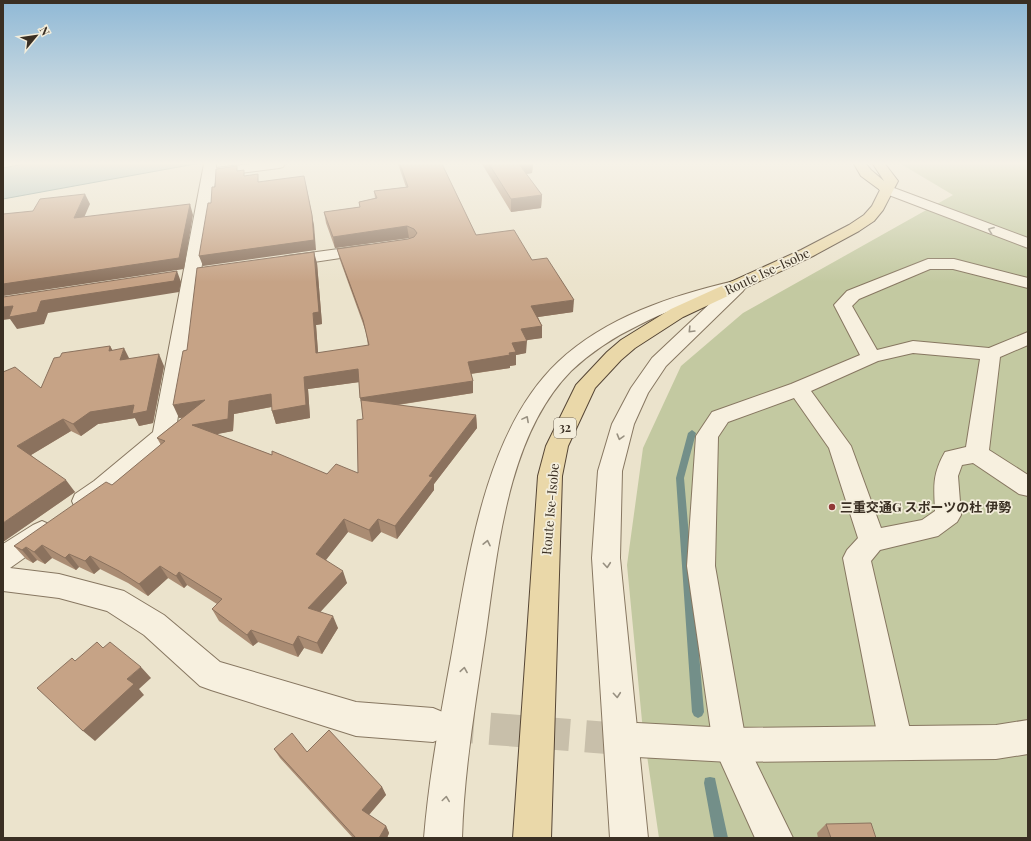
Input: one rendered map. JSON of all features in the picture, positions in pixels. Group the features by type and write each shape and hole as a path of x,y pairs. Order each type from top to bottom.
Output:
{"main road":[{"name":"Route Ise-Isobe","path":"532,838 550,476 557,446 586,385 623,348 677,313 807,253 854,228 869,218 881,203"}],"street":[{"path":"3,559 103,488 164,435 204,203"},
{"path":"923,203 1028,243"},
{"path":"962,203 991,214"},
{"path":"270,263 386,247"},
{"path":"871,357 843,305 853,295 928,264 954,264 1028,283"},
{"path":"443,838 444,813 458,709 480,573 499,489 511,450 525,419 543,390 564,367 588,347 618,329 688,298 739,284"},
{"path":"629,838 606,558 610,471 623,424 638,393 659,362 739,284"},
{"path":"774,838 730,745 701,566 707,436 720,418 798,389 871,357 913,347 991,354 1028,338"},
{"path":"977,454 991,354"},
{"path":"798,389 840,446 872,542"},
{"path":"896,743 857,558 872,542 929,529 948,515 946,476 953,458 977,454 1028,487"},
{"path":"3,580 59,586 114,600 154,625 211,675 356,719 433,725"},
{"path":"637,740 730,745 996,742 1028,738"}],"green space":[{"name":"三重交通G スポーツの杜 伊勢","path":"938,203 1028,203 1028,838 659,838 642,721 627,565 643,448 681,366 743,313"}],"building":[{"path":"38,203 81,203 74,218 190,204 179,258 3,284 3,214 33,211"},
{"path":"208,203 310,203 314,240 199,256"},
{"path":"359,203 461,203 476,235 514,230 532,260 547,258 574,300 531,306 542,326 521,329 527,341 512,343 516,352 509,353 510,355 468,362 473,381 360,398 358,369 304,377 306,405 272,411 271,394 229,401 228,419 192,425 272,455 272,451 327,474 336,464 358,473 357,420 363,419 361,400 476,415 429,476 433,477 395,526 378,519 369,530 344,519 316,554 343,571 308,608 333,616 317,643 298,636 293,645 251,630 247,635 212,609 222,599 179,572 176,576 160,566 139,584 119,571 90,556 85,561 69,554 65,558 42,545 34,552 26,547 22,550 14,546 106,482 112,485 165,441 157,438 205,400 173,405 183,351 187,350 197,268 314,252 319,312 313,313 316,353 369,345 363,320 337,249 408,239 414,237 417,233 414,229 407,226 333,237 324,212 360,207"},
{"path":"177,271 174,281 41,301 37,312 9,317 13,306 3,307 3,297"},
{"path":"110,346 109,351 124,348 120,360 159,354 147,411 132,414 134,405 90,412 73,424 63,419 17,446 66,480 3,523 3,372 15,367 41,388 54,358 60,357 62,353"},
{"path":"97,642 103,648 110,642 141,667 127,679 134,684 83,731 37,688 72,658 75,661"},
{"path":"329,730 382,787 362,810 386,826 379,838 356,838 274,749 292,733 307,752"},
{"path":"871,823 876,838 831,838 826,824"}],"waterway":[{"path":"692,433 680,478 698,712"},
{"path":"710,783 721,838"}],"tunnel":[{"path":"442,725 634,740"}],"place":[{"name":"三重交通G スポーツの杜 伊勢","path":"832,507"}]}
